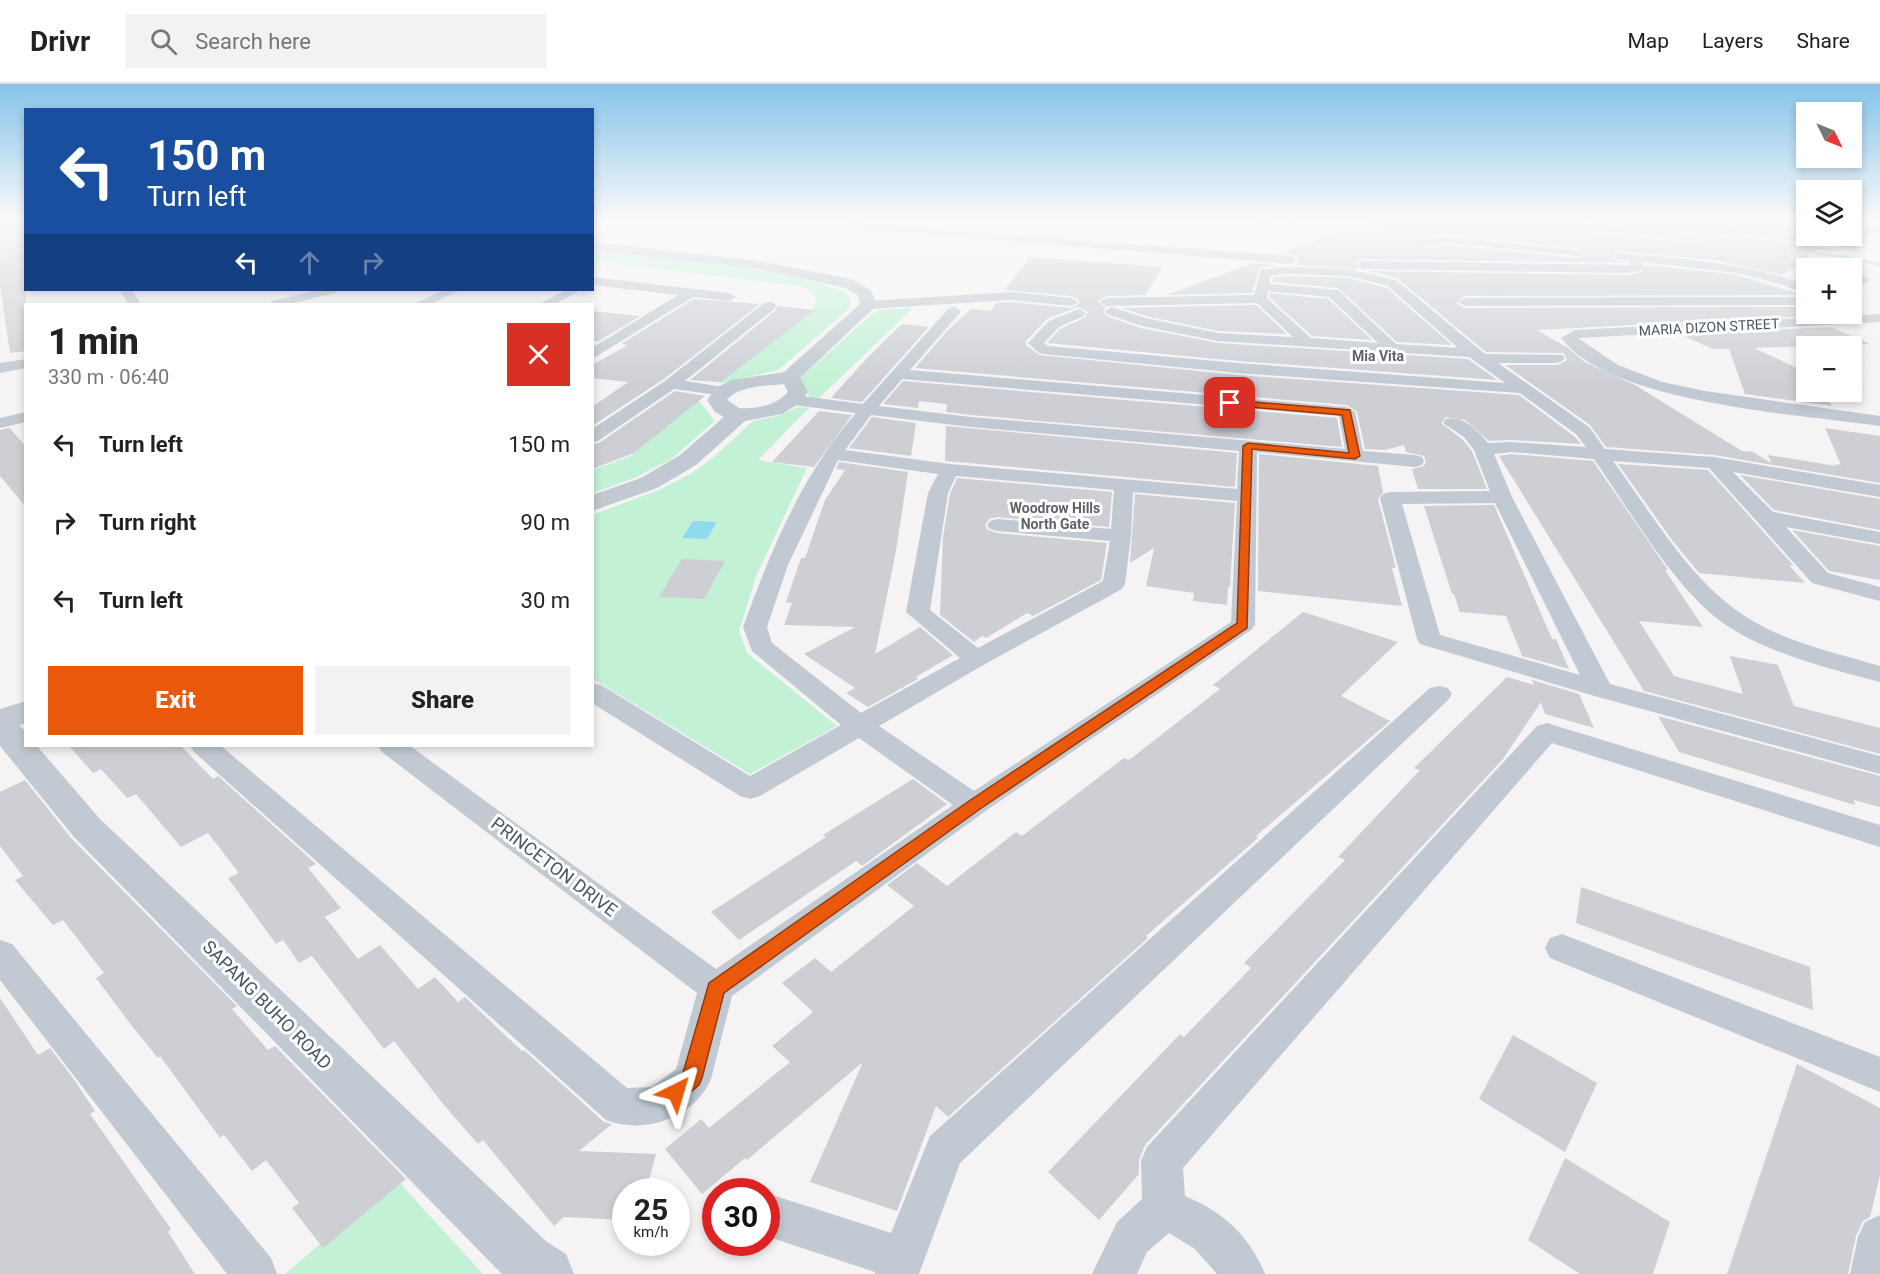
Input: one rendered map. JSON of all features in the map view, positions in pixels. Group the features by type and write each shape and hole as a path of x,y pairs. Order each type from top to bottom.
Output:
{"street":[{"path":"808,274 851,284 866,293 869,305"},
{"path":"1261,293 1265,274"},
{"path":"1321,274 1383,279 1477,356 1583,431 1690,581 1731,618 1785,646 1880,674"},
{"path":"1469,274 1504,301"},
{"path":"1750,274 1796,280"},
{"path":"1786,280 1796,285"},
{"path":"594,281 729,297"},
{"path":"280,303 320,291"},
{"path":"423,303 452,291"},
{"path":"548,303 573,291"},
{"path":"594,354 690,293"},
{"path":"1261,293 1307,343"},
{"path":"671,384 716,389 790,376 869,305 1010,296 1092,304 1261,293 1333,294 1392,348"},
{"path":"1465,302 1796,301"},
{"path":"1524,390 1238,368 1127,347 1044,350 1037,347 1035,343 1054,324 1092,304 1142,322 1307,343 1477,356 1557,358"},
{"path":"594,436 671,384 769,306"},
{"path":"954,311 867,409 833,454 798,518 755,627 760,646 861,727 974,805"},
{"name":"MARIA DIZON STREET","path":"1862,316 1880,318"},
{"path":"1862,319 1880,327"},
{"name":"MARIA DIZON STREET","path":"1796,320 1575,334 1568,338 1580,348 1625,375 1670,391 1880,421"},
{"path":"1127,347 1142,322"},
{"path":"0,368 24,363"},
{"path":"898,374 1347,412 1355,456"},
{"path":"716,389 717,400 722,408 739,415 762,413 782,408 794,400 798,392 790,376"},
{"path":"794,400 971,422 1415,461"},
{"path":"594,503 649,483 688,460 739,415"},
{"path":"0,423 24,417"},
{"path":"1452,423 1470,433 1483,449 1502,497 1600,689"},
{"path":"205,747 620,1107 660,1105 692,1078 716,988 974,805 1243,625 1248,446"},
{"path":"1483,449 1510,447 1714,463 1880,491"},
{"path":"833,454 950,470 1248,496"},
{"path":"1714,463 1820,578 1880,594"},
{"path":"950,470 938,493 918,612 976,659"},
{"path":"594,692 750,789 976,659 1114,584 1121,536 1124,484"},
{"path":"1502,497 1390,498 1429,639 1600,689 1880,765"},
{"path":"1766,517 1880,538"},
{"path":"997,525 1121,536"},
{"path":"780,1220 899,1267 944,1150 1439,694"},
{"path":"0,722 24,712"},
{"name":"SAPANG BUHO ROAD","path":"0,722 87,828 528,1261 546,1274"},
{"path":"1164,1209 1162,1161 1548,732 1880,836"},
{"name":"PRINCETON DRIVE","path":"393,747 716,988"},
{"path":"1562,948 1880,1075"},
{"path":"0,954 255,1274"},
{"path":"1114,1274 1131,1236 1164,1209"},
{"path":"1164,1209 1198,1223 1228,1249 1243,1274"},
{"path":"1872,1274 1880,1237"}],"green space":[{"path":"696,274 778,274 845,292 850,299 849,309 778,370 718,384 812,310 817,299 806,287"},
{"path":"913,308 818,399 809,398 807,389 798,380 871,315 881,310"},
{"path":"697,399 715,421 670,460 632,479 594,493 594,470 631,456"},
{"path":"798,407 809,408 758,460 807,468 757,574 739,631 747,653 837,726 750,774 594,680 594,514 659,490 692,473 714,457 753,421 778,416"},
{"path":"396,1179 483,1274 285,1274"}],"water":[{"path":"693,521 717,522 707,539 682,538"}],"building":[{"path":"0,274 24,274 26,303 24,303 24,351 10,353"},
{"path":"1017,274 1159,274 1145,295 1107,296 1098,301 1106,308 1103,310 1106,316 1141,328 1218,343 1468,359 1497,380 1238,361 1047,343 1060,329 1086,317 1088,312 1078,307 1047,319 1026,341 1026,345 1039,355 1238,375 1519,395 1581,444 1489,441 1465,420 1446,417 1441,423 1462,439 1472,451 1487,489 1418,489 1412,469 1424,466 1426,462 1424,456 1406,452 1404,445 1385,450 1365,449 1357,412 1347,405 915,368 949,329 971,309 991,311 996,303 1010,302 1071,308 1079,304 1079,300 1071,296 1005,290"},
{"path":"1225,274 1258,274 1252,293 1167,295"},
{"path":"1378,274 1724,274 1738,275 1796,293 1796,295 1465,296 1456,303 1465,308 1796,307 1796,317 1537,330 1568,348 1585,362 1635,385 1742,451 1753,452 1771,463 1768,455 1841,465 1825,428 1880,436 1880,483 1714,455 1606,447 1590,425 1505,365 1558,365 1567,360 1564,353 1486,352 1397,278"},
{"path":"1273,277 1348,278 1387,288 1452,345 1397,342 1338,288 1272,282"},
{"path":"1270,293 1328,299 1372,340 1312,336 1269,297"},
{"path":"694,299 760,304 664,379 594,425 594,406 628,382 594,378 594,364 628,345 621,344"},
{"path":"1256,305 1287,334 1218,331 1146,316 1122,308"},
{"path":"778,306 815,310 721,382 690,380 775,311"},
{"path":"594,311 640,316 599,341 594,341"},
{"path":"902,324 929,327 862,402 831,398 867,358"},
{"path":"1831,327 1852,336 1796,336 1796,347 1754,348 1796,367 1796,401 1745,394 1729,349 1713,349 1682,335"},
{"path":"903,381 1337,418 1342,447 971,415 946,412 947,404 919,401 918,408 883,404"},
{"path":"675,391 705,396 634,453 594,468 594,444 599,443"},
{"path":"1803,402 1830,402 1832,406"},
{"path":"819,411 852,415 814,467 772,462"},
{"path":"872,417 916,423 911,456 849,448"},
{"path":"946,426 1237,453 1235,487 945,461"},
{"path":"10,428 24,445 24,505 0,476 0,430"},
{"path":"1259,454 1378,466 1383,492 1378,499 1396,568 1392,568 1402,606 1258,591"},
{"path":"1511,454 1593,461 1668,570 1665,570 1703,627 1639,621 1674,676 1743,694 1730,656 1778,665 1794,706 1880,728 1880,754 1644,691 1499,456"},
{"path":"839,462 908,472 896,551 875,654 920,627 953,655 916,677 918,679 868,707 846,693 855,688 804,654 855,627 784,625 792,603 786,602 801,558 805,558 825,500 845,470 836,469"},
{"path":"1618,464 1708,470 1794,566 1789,565 1805,583 1699,573 1672,540"},
{"path":"1740,475 1880,499 1880,530 1774,510"},
{"path":"957,478 1112,492 1109,527 997,517 989,519 985,525 988,530 997,533 1107,543 1101,580 1033,616 1027,613 986,638 982,636 974,642 940,615 943,537 950,494"},
{"path":"1135,494 1235,503 1227,605 1193,601 1194,593 1146,586 1154,548 1130,563"},
{"path":"1494,505 1552,639 1556,639 1569,669 1522,656 1506,616 1460,612 1424,506"},
{"path":"1792,530 1880,546 1880,580 1829,571"},
{"path":"682,559 725,561 704,599 659,597"},
{"path":"1303,612 1398,642 1341,696 1390,721 1256,836 1258,838 1146,936 1148,938 948,1117 936,1106 897,1211 810,1182 863,1062 747,1160 745,1158 721,1178 702,1178 702,1194 665,1149 701,1119 709,1128 790,1062 772,1046 813,1012 782,983 815,958 831,972 914,906 887,885 917,863 947,886 1016,832 1022,836 1124,758 1129,760 1220,689 1213,685"},
{"path":"1507,677 1534,685 1532,680 1579,694 1594,728 1545,714 1541,702 1503,759 1145,1145 1139,1160 1139,1174 1099,1220 1048,1172 1180,1034 1184,1037 1251,968 1244,963 1345,860 1338,857 1420,770 1414,768"},
{"path":"1658,716 1880,776 1880,807 1854,800 1855,805 1679,752"},
{"path":"70,747 182,747 213,779 218,776 316,864 308,868 341,908 325,917 358,959 380,945 418,989 435,977 458,1002 465,997 522,1051 524,1050 604,1122 612,1124 579,1151 656,1154 650,1178 612,1178 612,1219 564,1217 554,1226 483,1140 478,1144 444,1105 394,1041 384,1049 312,956 299,963 283,940 276,944 228,878 239,873 208,833 181,847 136,794 127,798 101,769 93,773"},
{"path":"913,779 947,804 862,866 856,861 739,940 711,912 826,837 823,835"},
{"path":"25,780 72,839 237,1006 232,1009 268,1050 275,1046 406,1179 323,1248 292,1208 299,1203 266,1160 252,1171 224,1135 220,1138 160,1056 158,1058 96,978 104,973 63,920 53,925 15,880 23,876 0,846 0,792"},
{"path":"1581,887 1810,967 1813,1010 1576,923"},
{"path":"0,998 38,1055 50,1048 73,1078 95,1111 90,1114 171,1229 168,1232 195,1274 0,1274"},
{"path":"1513,1035 1597,1083 1565,1152 1479,1099"},
{"path":"1797,1064 1880,1108 1880,1175 1870,1217 1863,1221 1856,1236 1848,1274 1727,1274"},
{"path":"1565,1158 1670,1222 1653,1274 1580,1274 1528,1240"}],"district":[{"name":"Mia Vita","path":"1378,356"},
{"name":"Woodrow Hills North Gate","path":"1055,516"}],"route":[{"path":"676,1092 692,1078 716,988 974,805 1243,625 1248,446 1355,456 1347,412 1230,403"}]}
